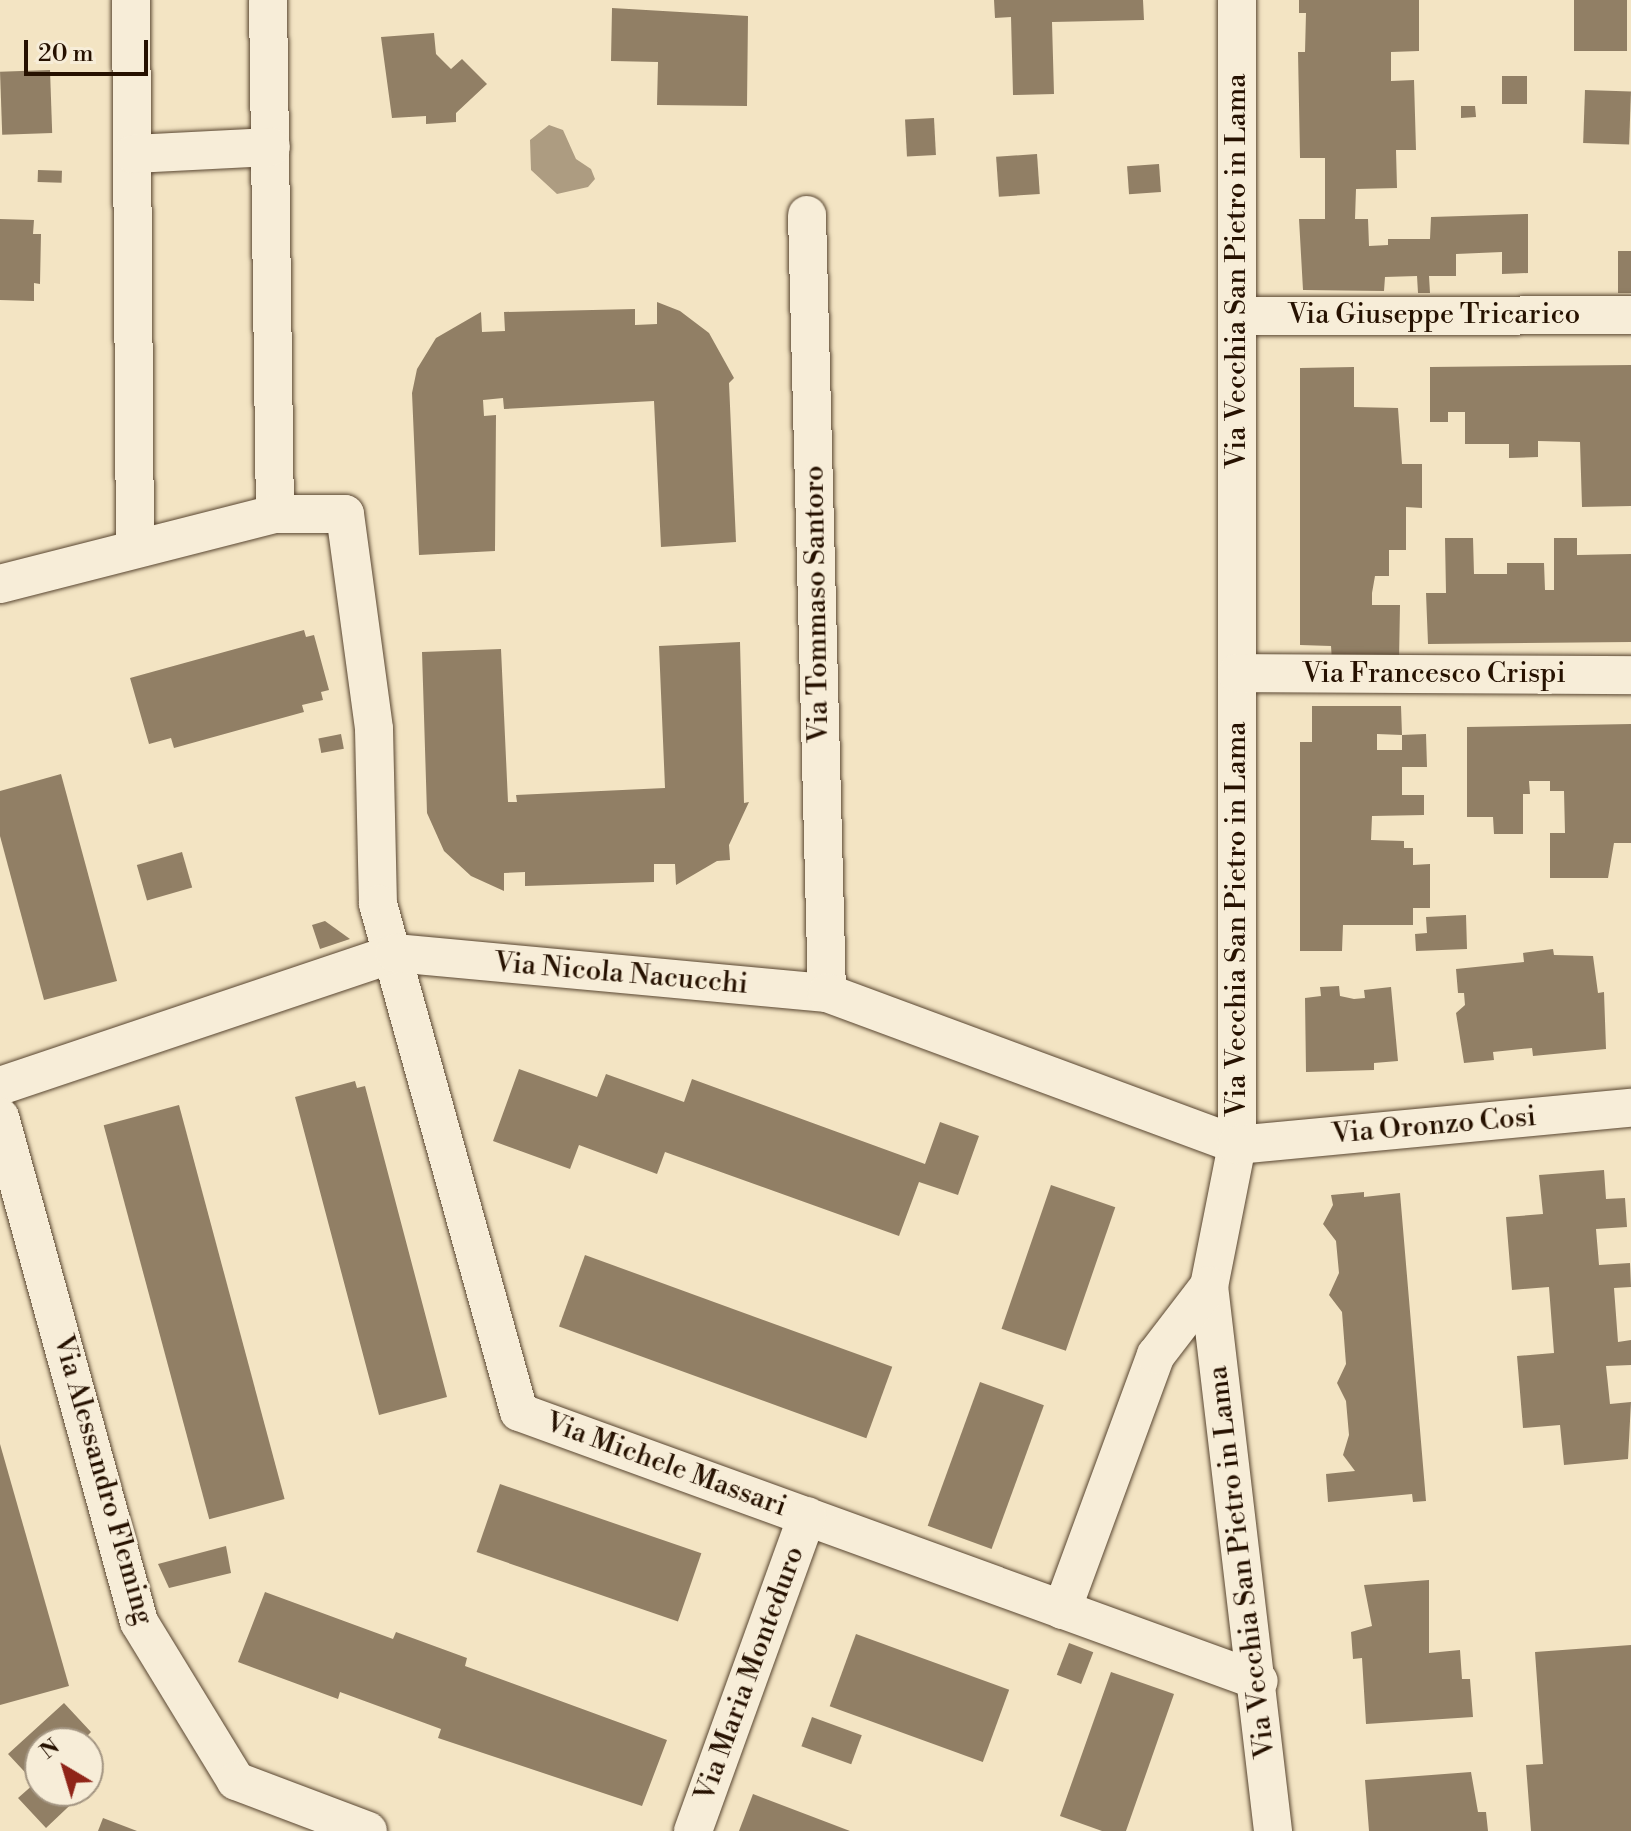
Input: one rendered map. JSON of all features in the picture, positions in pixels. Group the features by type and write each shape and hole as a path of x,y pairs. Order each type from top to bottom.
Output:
{"street":[{"path":"131,0 135,547"},
{"path":"268,0 275,514"},
{"name":"Via Vecchia San Pietro in Lama","path":"1237,0 1237,1145 1209,1286 1259,1681 1273,1831"},
{"path":"133,154 271,147"},
{"name":"Via Tommaso Santoro","path":"807,215 827,993"},
{"name":"Via Giuseppe Tricarico","path":"1237,316 1631,315"},
{"path":"0,584 135,547 275,514 345,514 374,729 378,904 395,953"},
{"name":"Via Francesco Crispi","path":"1237,673 1631,675"},
{"name":"Via Nicola Nacucchi","path":"0,1086 395,953 827,993 1237,1145"},
{"name":"Via Michele Massari","path":"395,953 519,1412 1259,1681"},
{"name":"Via Oronzo Cosi","path":"1237,1145 1631,1108"},
{"name":"Via Alessandro Fleming","path":"0,1117 139,1622 236,1781 368,1831"},
{"path":"1062,1610 1156,1355 1209,1286"},
{"name":"Via Maria Monteduro","path":"693,1831 807,1516"}],"shaded area":[{"path":"549,125 563,130 576,159 591,169 595,179 588,187 557,194 531,170 530,140"}],"building":[{"path":"994,0 1143,0 1144,20 1052,22 1054,94 1013,95 1011,17 995,18"},
{"path":"1299,0 1419,0 1419,51 1391,52 1391,81 1414,80 1416,150 1396,150 1397,188 1356,189 1355,219 1368,219 1369,246 1388,245 1388,239 1430,239 1431,217 1528,214 1528,273 1502,274 1502,252 1456,254 1456,276 1429,276 1430,293 1418,293 1417,276 1385,277 1384,291 1303,290 1299,219 1325,219 1325,158 1300,158 1298,52 1305,52 1306,13 1299,13"},
{"path":"1574,0 1627,0 1627,51 1574,51"},
{"path":"612,8 748,16 747,106 657,105 658,62 611,61"},
{"path":"434,33 436,54 451,69 462,59 487,84 456,113 456,122 426,124 426,116 392,118 381,37"},
{"path":"50,70 52,133 2,135 0,72"},
{"path":"1502,76 1527,76 1527,104 1502,104"},
{"path":"1585,90 1631,92 1629,145 1583,143"},
{"path":"1461,106 1475,106 1476,117 1461,118"},
{"path":"934,118 936,155 907,156 905,120"},
{"path":"1037,154 1040,194 999,197 996,157"},
{"path":"1159,164 1161,192 1129,194 1127,166"},
{"path":"38,170 62,171 62,183 38,182"},
{"path":"0,219 34,220 33,234 41,234 40,284 34,283 34,301 0,300"},
{"path":"1618,251 1631,251 1631,293 1618,293"},
{"path":"657,302 680,311 709,333 734,378 729,383 736,542 661,547 654,401 504,409 503,398 483,400 484,416 496,415 495,551 419,555 412,393 417,369 436,338 481,312 482,332 505,331 504,312 635,309 635,325 657,324"},
{"path":"1631,365 1631,506 1582,507 1580,442 1538,441 1538,457 1509,458 1509,444 1465,444 1465,412 1448,412 1448,422 1430,422 1430,367"},
{"path":"1354,367 1354,407 1398,408 1402,464 1422,464 1422,508 1406,507 1406,550 1389,550 1389,576 1375,576 1372,593 1372,605 1400,605 1399,661 1332,661 1331,646 1300,645 1300,368"},
{"path":"1445,538 1473,538 1474,574 1507,574 1507,563 1544,563 1545,590 1554,590 1554,538 1577,538 1577,555 1631,554 1631,642 1428,644 1426,593 1446,593"},
{"path":"304,630 306,637 314,635 329,690 321,692 323,700 302,705 304,712 174,748 171,738 149,744 130,678"},
{"path":"740,642 744,803 749,802 729,845 730,860 717,861 676,885 675,864 654,864 654,882 525,886 525,872 504,873 504,891 471,876 444,851 427,813 422,652 501,649 508,802 517,802 516,795 665,788 659,646"},
{"path":"1312,706 1401,706 1402,735 1426,734 1427,767 1402,767 1402,795 1424,795 1424,815 1372,816 1371,840 1404,841 1404,848 1413,848 1413,865 1430,864 1430,908 1413,908 1413,925 1343,925 1342,951 1300,951 1300,742 1312,742","holes":["1377,734 1402,735 1402,750 1377,750"]},
{"path":"1631,724 1631,843 1614,843 1608,878 1550,878 1550,833 1565,833 1564,791 1550,791 1550,781 1529,781 1530,794 1523,794 1523,834 1494,834 1493,817 1467,817 1467,727"},
{"path":"341,734 344,749 321,753 318,738"},
{"path":"61,774 117,981 44,1000 0,836 0,791"},
{"path":"182,852 192,888 147,901 137,865"},
{"path":"1466,915 1467,949 1416,951 1415,934 1427,933 1426,917"},
{"path":"325,921 350,939 320,949 312,925"},
{"path":"1553,949 1554,955 1593,956 1598,993 1604,992 1606,1049 1533,1056 1532,1048 1493,1052 1494,1060 1464,1063 1456,1013 1465,1005 1464,993 1458,993 1456,969 1524,962 1523,953"},
{"path":"1339,986 1340,996 1354,999 1365,998 1364,990 1391,987 1398,1061 1374,1063 1374,1070 1306,1072 1305,998 1321,996 1320,987"},
{"path":"519,1069 597,1097 606,1074 684,1102 692,1079 925,1164 940,1122 979,1136 958,1195 919,1182 899,1236 665,1152 657,1174 579,1145 570,1169 493,1141"},
{"path":"355,1081 357,1088 365,1086 447,1397 379,1415 295,1097"},
{"path":"179,1105 285,1499 209,1519 104,1125"},
{"path":"1604,1170 1606,1199 1625,1198 1627,1227 1596,1229 1599,1265 1630,1263 1631,1287 1614,1288 1618,1342 1631,1340 1631,1365 1606,1366 1610,1404 1631,1402 1628,1459 1564,1465 1560,1425 1523,1428 1517,1356 1554,1353 1549,1287 1512,1290 1506,1217 1543,1214 1539,1175"},
{"path":"1051,1185 1115,1207 1066,1351 1002,1329"},
{"path":"1364,1192 1364,1197 1400,1193 1426,1501 1413,1502 1412,1494 1328,1502 1326,1474 1355,1471 1343,1455 1349,1435 1346,1401 1337,1383 1346,1364 1342,1312 1329,1295 1339,1273 1336,1241 1323,1224 1333,1205 1331,1195"},
{"path":"585,1255 892,1367 866,1438 559,1326"},
{"path":"980,1382 1044,1405 992,1549 928,1526"},
{"path":"0,1444 69,1686 0,1705"},
{"path":"500,1484 701,1553 678,1621 477,1552"},
{"path":"226,1546 231,1573 169,1588 158,1564"},
{"path":"1429,1580 1429,1653 1460,1650 1462,1679 1470,1679 1473,1717 1366,1724 1362,1658 1353,1659 1351,1632 1372,1626 1364,1585"},
{"path":"265,1592 393,1639 396,1632 467,1658 465,1666 667,1740 642,1806 438,1738 441,1729 340,1692 338,1699 238,1662"},
{"path":"856,1634 1009,1690 983,1762 830,1706"},
{"path":"1069,1643 1093,1652 1081,1684 1057,1675"},
{"path":"1631,1645 1631,1831 1531,1831 1526,1765 1543,1764 1535,1652"},
{"path":"1111,1672 1174,1694 1126,1831 1102,1831 1060,1816"},
{"path":"64,1703 86,1727 38,1727"},
{"path":"812,1717 862,1735 851,1764 801,1746"},
{"path":"24,1739 24,1771 8,1754"},
{"path":"1471,1772 1478,1812 1486,1812 1488,1831 1369,1831 1365,1780"},
{"path":"753,1794 850,1831 739,1831"},
{"path":"26,1807 68,1807 46,1828"},
{"path":"103,1818 137,1831 98,1831"}]}
